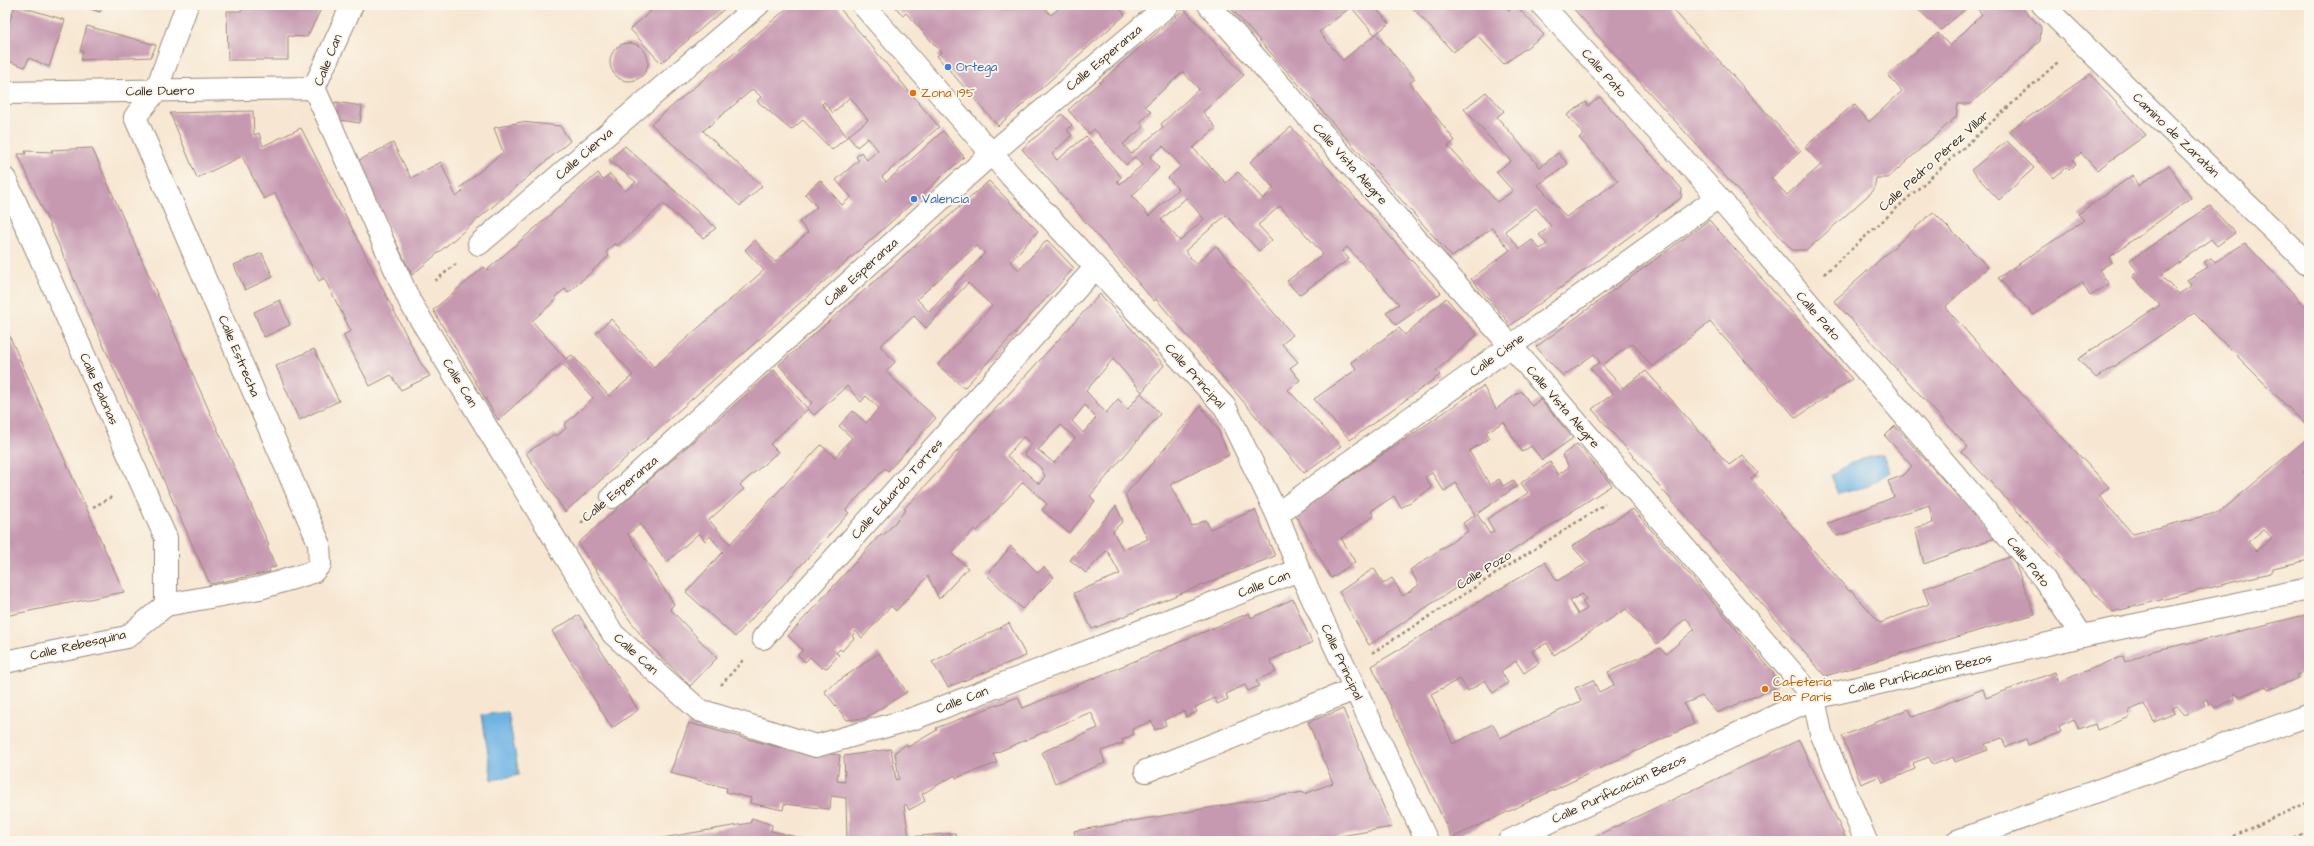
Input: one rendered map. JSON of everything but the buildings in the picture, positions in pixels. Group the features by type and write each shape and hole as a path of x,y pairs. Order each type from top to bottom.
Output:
{"street":[{"name":"Calle Estrecha","path":"166,605 260,588 314,572 320,564 319,542 135,117 156,91 187,5"},
{"name":"Calle Can","path":"352,5 314,88 410,302 613,634 699,710 816,746 915,718 1299,570"},
{"name":"Calle Cierva","path":"479,244 758,5"},
{"name":"Calle Principal","path":"863,5 991,154 1225,407 1277,514 1299,570 1427,841"},
{"name":"Calle Esperanza","path":"612,497 991,154 1168,5"},
{"name":"Calle Vista Alegre","path":"1209,5 1510,345 1814,698"},
{"name":"Calle Pato","path":"1542,5 1718,198 1800,296 2044,579 2082,636"},
{"name":"Camino de Zaratán","path":"2043,5 2309,264"},
{"name":"Calle Duero","path":"5,94 314,88"},
{"name":"Calle Balonas","path":"5,179 166,538 166,605"},
{"name":"Calle Cisne","path":"1277,514 1510,345 1718,198"},
{"name":"Calle Eduardo Torres","path":"763,638 1095,268"},
{"name":"Calle Purificación Bezos","path":"1509,841 1814,698 2082,636 2309,589"},
{"name":"Calle Rebesquina","path":"5,662 127,637 166,605"},
{"path":"1146,771 1355,689"},
{"path":"1814,698 1820,733 1866,841"},
{"path":"1957,841 2309,715"}],"path":[{"name":"Calle Pedro Pérez Villar","path":"1800,296 2080,42"},
{"path":"410,302 479,244"},
{"name":"Calle Pozo","path":"1346,669 1632,487"},
{"name":"Calle Esperanza","path":"557,542 612,497"},
{"path":"699,710 763,638"},
{"path":"2222,841 2309,802"},
{"path":"2288,841 2309,832"}],"water":[{"path":"1883,455 1890,472 1868,486 1839,494 1831,475 1856,461"},
{"path":"508,712 519,775 492,780 482,715"}],"place":[{"name":"Ortega","path":"948,67"},
{"name":"Zona 195","path":"913,93"},
{"name":"Valencia","path":"914,199"},
{"name":"Cafetería Bar París","path":"1765,689"}]}
